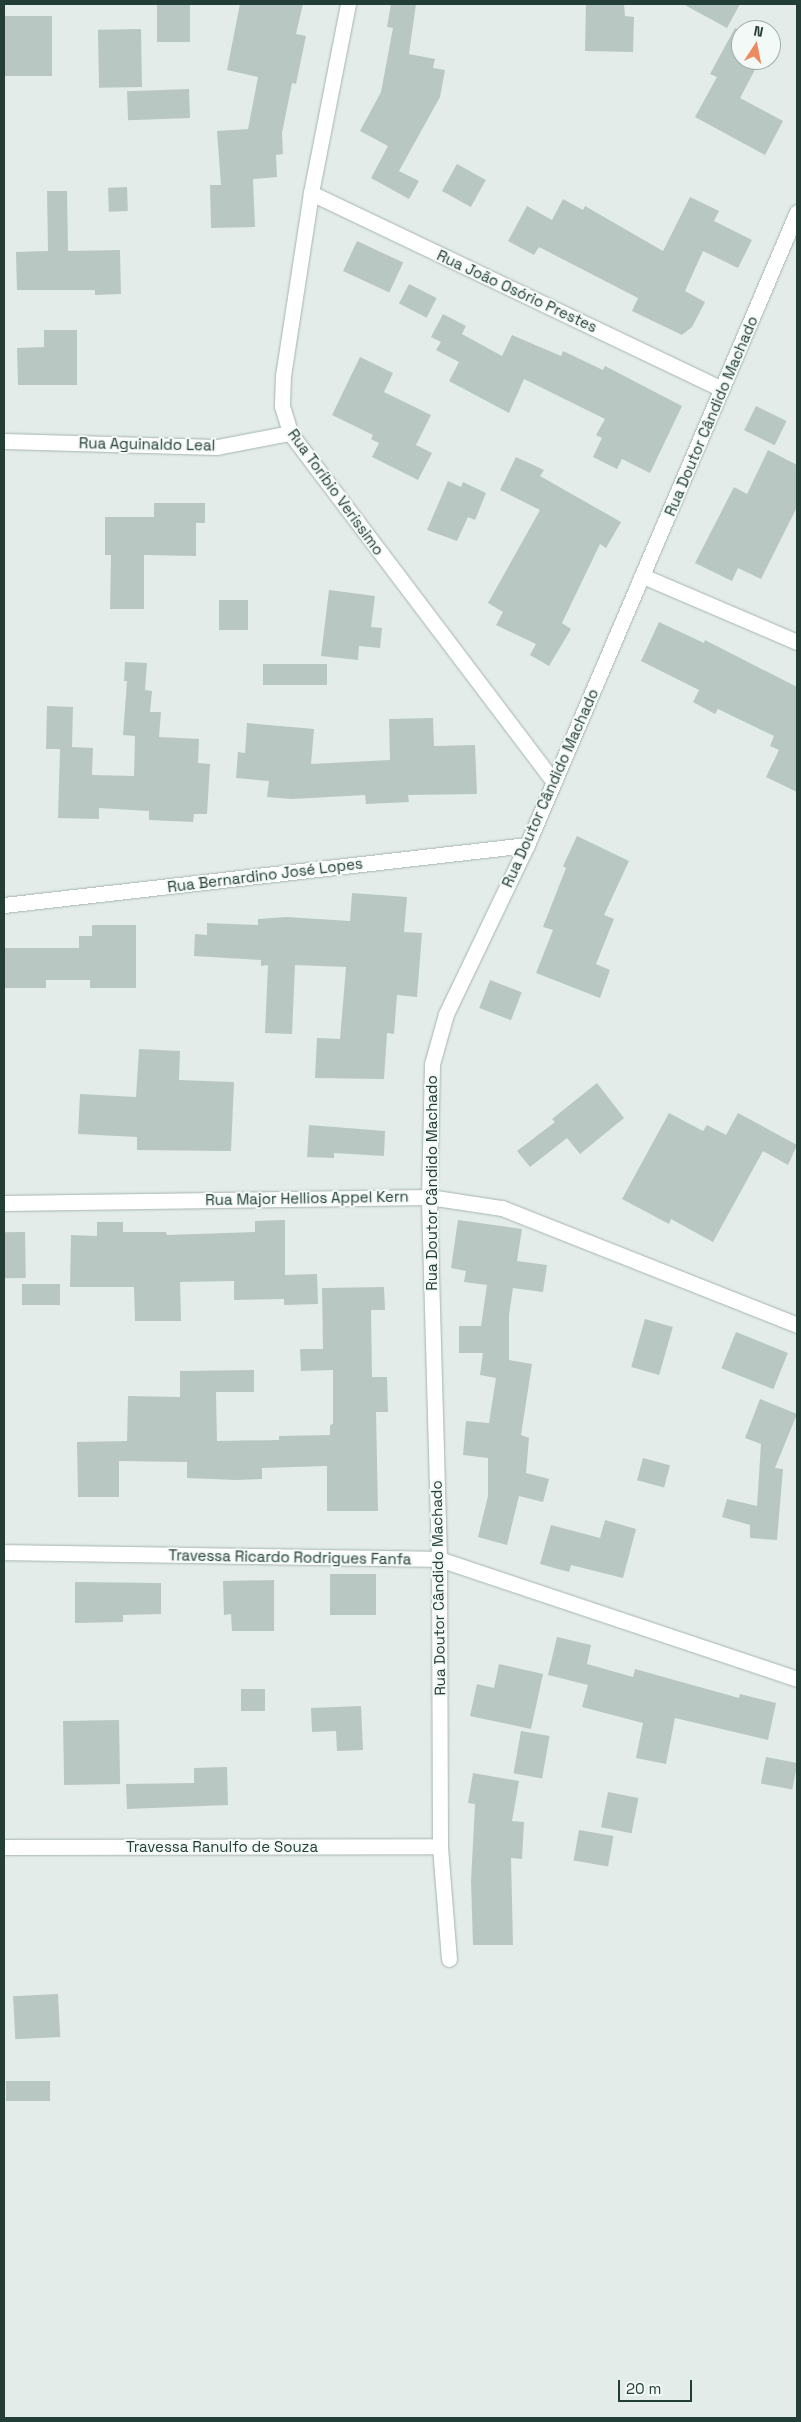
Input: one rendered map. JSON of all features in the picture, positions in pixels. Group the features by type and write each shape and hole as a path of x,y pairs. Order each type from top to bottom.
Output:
{"street":[{"name":"Rua Toríbio Veríssimo","path":"348,4 311,193 283,375 282,406 290,433 553,781"},
{"name":"Rua João Osório Prestes","path":"311,193 722,389"},
{"name":"Rua Doutor Cândido Machado","path":"449,1959 440,1846 439,1559 430,1196 432,1064 446,1014 527,845 797,212"},
{"name":"Rua Aguinaldo Leal","path":"4,441 216,447 290,433"},
{"path":"643,576 797,642"},
{"name":"Rua Bernardino José Lopes","path":"4,905 527,845"},
{"name":"Rua Major Hellios Appel Kern","path":"4,1203 430,1196 502,1208 797,1324"},
{"name":"Travessa Ricardo Rodrigues Fanfa","path":"4,1552 439,1559 797,1679"},
{"name":"Travessa Ranulfo de Souza","path":"4,1847 440,1846"}],"building":[{"path":"157,4 190,4 190,42 157,42"},
{"path":"240,4 303,4 296,34 306,36 296,84 292,83 282,133 283,154 276,155 277,177 253,179 255,227 211,228 210,185 221,185 217,131 248,129 258,77 227,70"},
{"path":"391,4 416,4 409,54 435,59 433,68 445,70 440,97 399,171 419,181 409,199 371,178 388,146 360,131 381,92 393,28 387,27"},
{"path":"586,4 624,4 625,16 634,17 633,52 585,51"},
{"path":"683,4 740,4 727,28"},
{"path":"4,16 52,16 52,76 4,76"},
{"path":"141,29 142,87 99,88 98,30"},
{"path":"731,35 731,70 755,70 740,98 783,121 765,155 695,117 717,77 710,74"},
{"path":"189,89 190,118 128,120 127,91"},
{"path":"457,164 486,180 471,207 442,191"},
{"path":"127,187 128,211 109,212 108,188"},
{"path":"47,191 67,191 68,251 120,250 121,294 95,295 95,290 17,290 16,252 48,251"},
{"path":"690,197 719,211 714,221 752,240 738,268 703,251 685,291 705,302 692,327 682,335 632,311 638,298 539,247 534,255 508,241 527,206 552,220 563,199 583,210 585,206 663,251"},
{"path":"357,241 403,263 389,292 343,271"},
{"path":"409,284 437,298 427,318 399,304"},
{"path":"443,314 466,326 462,334 502,356 512,335 561,356 563,351 603,370 605,366 682,406 650,473 622,459 617,469 593,457 602,438 596,435 605,419 524,379 509,413 449,381 459,362 436,350 441,342 431,337"},
{"path":"44,330 77,330 77,385 18,385 17,348 44,347"},
{"path":"360,357 393,373 384,392 431,415 416,445 432,453 418,480 372,457 379,443 371,439 373,435 332,415"},
{"path":"756,406 787,421 775,445 744,430"},
{"path":"768,450 797,465 797,507 761,579 738,568 732,581 695,563 734,487 747,494"},
{"path":"516,457 544,470 540,476 621,522 606,548 600,544 562,623 571,629 549,666 530,655 536,644 496,625 503,612 488,603 540,510 500,490"},
{"path":"448,481 461,487 463,482 486,493 475,520 468,517 457,541 427,530"},
{"path":"154,503 205,503 205,523 196,523 196,556 144,555 144,609 110,609 111,555 105,555 105,517 154,517"},
{"path":"329,590 375,596 371,627 382,628 380,648 359,646 358,660 321,656"},
{"path":"219,600 248,600 248,630 219,630"},
{"path":"659,622 704,643 705,640 797,687 797,792 766,777 779,750 770,746 774,736 718,709 715,714 693,702 699,690 641,661"},
{"path":"125,662 147,663 145,690 152,691 150,712 161,712 159,737 199,739 198,763 210,764 207,814 194,814 193,822 149,820 149,811 99,808 99,819 58,818 60,749 46,749 47,706 73,707 72,747 93,748 92,775 134,776 135,736 123,735 127,681 124,681"},
{"path":"263,664 327,664 327,685 263,685"},
{"path":"433,718 434,746 475,745 477,794 408,795 409,802 366,804 365,795 292,799 267,797 269,781 236,778 238,752 245,753 247,723 314,729 311,764 390,760 389,719"},
{"path":"577,836 629,861 604,915 614,919 596,964 610,970 600,998 536,973 553,930 543,927 566,868 563,866"},
{"path":"352,893 407,897 404,932 422,933 417,997 397,995 394,1034 387,1033 384,1079 315,1078 317,1038 340,1039 346,967 295,965 292,1034 265,1033 268,965 261,966 261,960 194,956 195,934 207,935 207,923 258,925 258,919 286,917 350,921"},
{"path":"92,925 136,925 136,988 90,988 90,980 46,980 46,988 4,988 4,948 79,948 79,936 92,936"},
{"path":"490,980 522,992 511,1020 479,1008"},
{"path":"139,1049 180,1051 179,1080 234,1082 231,1151 137,1150 137,1137 78,1134 80,1094 136,1097"},
{"path":"597,1083 624,1118 580,1154 567,1138 530,1167 517,1151 555,1122 552,1119"},
{"path":"669,1113 703,1131 707,1125 726,1135 738,1113 797,1145 788,1165 763,1151 713,1242 671,1219 669,1224 622,1199"},
{"path":"309,1125 385,1131 384,1156 334,1153 334,1158 307,1157"},
{"path":"285,1220 285,1275 317,1274 318,1304 284,1305 284,1299 234,1300 234,1281 180,1282 181,1321 135,1321 134,1287 70,1287 71,1235 97,1236 97,1222 123,1222 123,1232 166,1232 167,1235 255,1232 255,1221"},
{"path":"458,1220 522,1229 517,1261 547,1265 543,1292 513,1288 509,1315 509,1360 532,1364 521,1435 529,1438 526,1473 549,1479 543,1502 519,1496 507,1545 478,1537 488,1496 488,1458 463,1455 466,1421 489,1423 496,1378 480,1375 483,1353 459,1353 459,1326 481,1326 487,1285 464,1282 466,1271 451,1268"},
{"path":"4,1232 25,1232 26,1278 5,1278"},
{"path":"22,1284 60,1284 60,1305 22,1305"},
{"path":"384,1287 385,1310 371,1310 372,1377 387,1377 388,1412 376,1412 378,1511 327,1511 327,1466 262,1468 262,1479 236,1480 187,1478 187,1462 119,1461 119,1497 78,1497 77,1442 127,1441 128,1396 180,1397 180,1371 254,1370 254,1392 216,1392 217,1441 279,1440 279,1436 330,1435 330,1425 333,1424 333,1370 301,1371 300,1349 323,1349 322,1288"},
{"path":"645,1319 673,1327 659,1375 631,1367"},
{"path":"736,1332 788,1353 773,1389 721,1368"},
{"path":"760,1399 797,1414 775,1468 783,1469 777,1540 750,1538 750,1525 722,1517 727,1499 757,1506 761,1444 745,1438"},
{"path":"643,1458 670,1465 664,1487 637,1480"},
{"path":"605,1520 636,1529 623,1578 571,1565 569,1572 540,1564 551,1525 600,1538"},
{"path":"330,1574 376,1574 376,1615 330,1615"},
{"path":"274,1580 274,1631 232,1631 231,1614 224,1615 223,1581"},
{"path":"75,1582 161,1583 161,1614 123,1615 123,1622 75,1623"},
{"path":"557,1637 591,1645 587,1664 633,1677 635,1669 739,1698 740,1694 776,1703 768,1740 675,1718 666,1764 636,1758 643,1723 582,1707 588,1685 548,1675"},
{"path":"499,1664 543,1674 531,1729 470,1716 477,1684 494,1688"},
{"path":"241,1689 265,1689 265,1711 241,1711"},
{"path":"361,1706 363,1750 337,1751 336,1731 312,1732 311,1708"},
{"path":"119,1720 120,1784 64,1785 63,1721"},
{"path":"521,1731 550,1736 542,1778 514,1773"},
{"path":"766,1757 797,1763 792,1790 761,1784"},
{"path":"227,1767 228,1805 127,1809 126,1784 194,1783 194,1768"},
{"path":"473,1773 519,1781 512,1821 524,1822 522,1859 511,1858 513,1945 473,1945 471,1881 475,1804 468,1803"},
{"path":"608,1792 638,1798 632,1833 601,1827"},
{"path":"579,1830 613,1836 608,1867 574,1861"},
{"path":"58,1994 60,2037 15,2039 13,1996"},
{"path":"6,2081 50,2081 50,2101 6,2101"}]}
